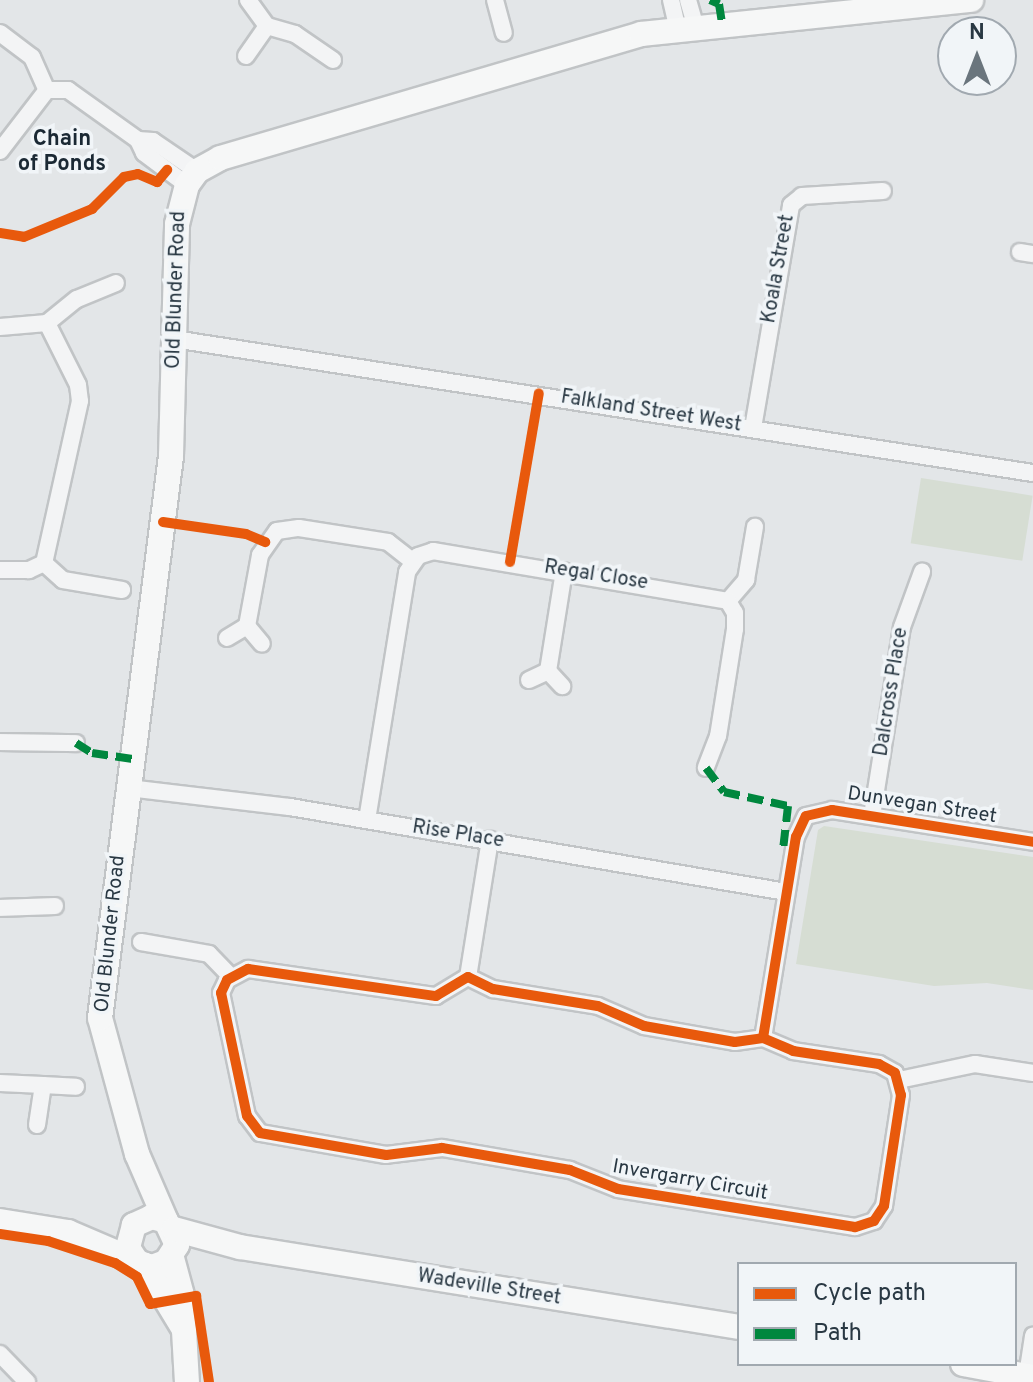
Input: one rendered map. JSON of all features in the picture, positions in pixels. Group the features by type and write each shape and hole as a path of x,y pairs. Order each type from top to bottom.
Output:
{"main road":[{"path":"192,178 220,158 594,45 686,26 971,0"},
{"name":"Old Blunder Road","path":"170,1225 137,1154 100,1018 171,456 177,224 192,178"},
{"name":"Old Blunder Road","path":"136,1223 137,1154"},
{"path":"68,1232 136,1223 152,1217 170,1225 182,1296 187,1382"},
{"path":"0,1221 68,1232 141,1264 160,1265 173,1256"},
{"path":"136,1223 128,1248 184,1330"},
{"name":"Wadeville Street","path":"170,1225 240,1247 737,1327"},
{"name":"Wadeville Street","path":"173,1256 240,1247"},
{"path":"972,1366 1029,1378"}],"street":[{"path":"248,0 267,26 295,34 333,60"},
{"path":"495,0 504,33"},
{"path":"671,0 686,26"},
{"path":"686,26 688,0"},
{"path":"246,56 267,26"},
{"path":"0,33 32,57 47,90"},
{"path":"47,90 68,90 138,140 153,141 192,178"},
{"path":"0,151 47,90"},
{"name":"Koala Street","path":"753,428 791,205 802,196 883,191"},
{"path":"0,327 47,323 77,299 116,283"},
{"path":"44,563 80,401 78,385 47,323"},
{"name":"Falkland Street West","path":"174,339 1033,473"},
{"path":"706,768 718,736 735,629 735,613 728,601 746,580 755,527"},
{"path":"227,638 247,626 260,555 277,531 299,528 388,542 412,561 367,820"},
{"name":"Regal Close","path":"412,561 433,551 728,601"},
{"path":"0,570 44,563"},
{"path":"44,563 63,580 122,590"},
{"path":"548,671 564,571"},
{"name":"Dalcross Place","path":"872,816 902,627 922,572"},
{"path":"247,626 262,644"},
{"path":"529,680 548,671"},
{"path":"548,671 562,686"},
{"path":"0,742 76,743"},
{"name":"Rise Place","path":"128,788 367,820 490,840 604,864 786,892"},
{"name":"Dunvegan Street","path":"786,892 796,837 806,816 832,810 1033,842"},
{"path":"468,977 490,840"},
{"path":"763,1038 786,892"},
{"path":"0,908 55,906"},
{"path":"141,942 209,954 231,977 260,969 436,996 468,977"},
{"name":"Invergarry Circuit","path":"231,977 223,987 221,1005 251,1125 268,1136 386,1155 442,1148 570,1170 618,1189 855,1227 874,1221 884,1206 901,1095 899,1080"},
{"path":"468,977 493,989 598,1006 644,1026 735,1042 763,1038 793,1051 887,1067 899,1080 975,1064 1033,1073"},
{"path":"0,1083 76,1087"},
{"path":"37,1125 43,1085"},
{"path":"1029,1378 1033,1336"},
{"path":"0,1354 27,1382"}],"shaded area":[{"path":"921,478 1033,496 1022,561 911,543"},
{"path":"824,826 1033,857 1033,990 987,983 934,986 796,964 818,830"}],"marked path":[{"path":"710,0 719,4 722,22"},
{"path":"76,743 92,753 133,759"},
{"path":"706,768 724,792 788,806 783,850"}],"cycle path":[{"path":"0,233 24,237 92,209 124,177 138,174 157,182 167,170"},
{"path":"510,562 539,393"},
{"path":"163,522 246,534 265,542"},
{"path":"763,1038 793,1051 879,1064 895,1073 901,1095 884,1206 874,1221 855,1227 618,1189 570,1170 442,1148 386,1155 260,1133 247,1116 221,993 227,980 248,969 436,996 468,977 493,989 598,1006 644,1026 735,1042 763,1038 796,837 806,816 832,810 1033,842"},
{"path":"0,1234 48,1241 115,1263 137,1277 150,1304 196,1296 209,1382"}],"district":[{"name":"Chain of Ponds","path":"62,152"}]}
